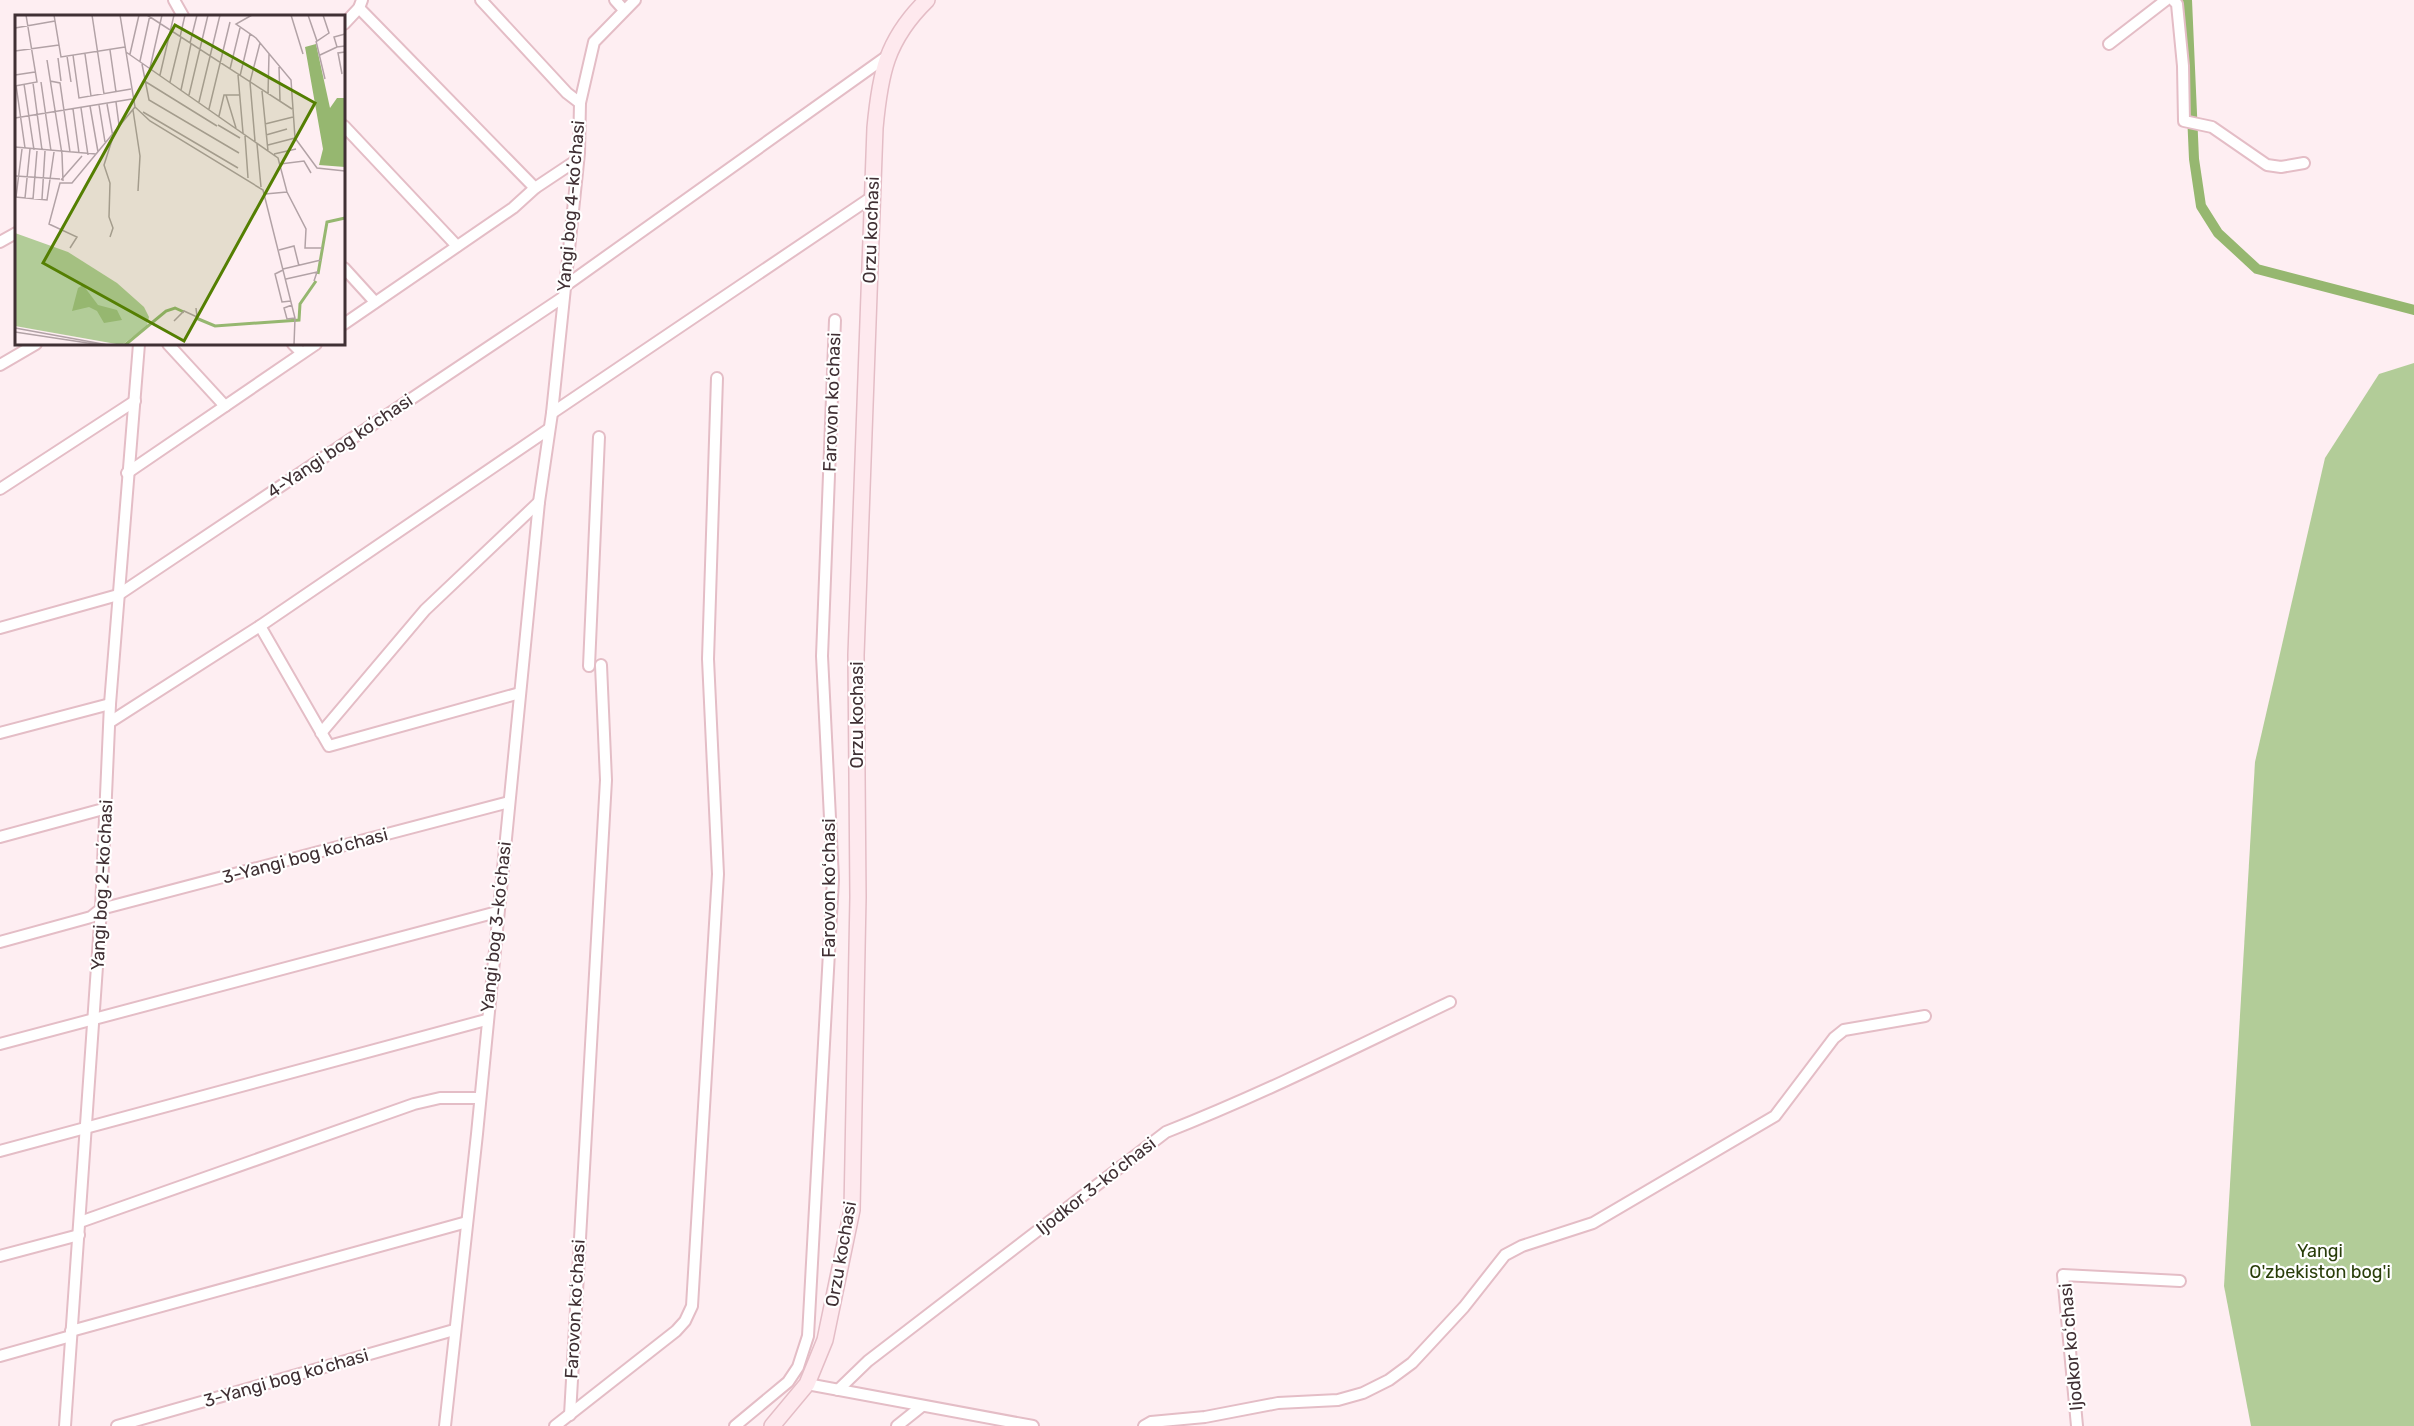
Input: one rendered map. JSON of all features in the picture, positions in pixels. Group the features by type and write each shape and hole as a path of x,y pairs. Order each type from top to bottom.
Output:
{"main road":[{"name":"Orzu kochasi","path":"772,1426 807,1384 825,1340 852,1210 858,897 856,655 875,128 886,57 922,2"}],"street":[{"path":"174,0 182,15"},
{"path":"481,0 567,93 580,103"},
{"path":"615,0 624,10"},
{"name":"Yangi bog 4-koʼchasi","path":"549,429 579,153 580,103 594,42 635,0"},
{"path":"2109,44 2166,0"},
{"path":"2173,0 2176,4 2183,66 2184,121 2212,127 2267,165 2281,167 2304,163"},
{"path":"345,23 360,4 535,188"},
{"path":"565,286 886,57"},
{"path":"345,127 457,246"},
{"path":"345,323 513,208 535,188 577,160"},
{"path":"552,414 872,197"},
{"path":"0,242 15,234"},
{"path":"345,269 375,302"},
{"name":"4-Yangi bog koʼchasi","path":"0,628 118,595 562,298"},
{"name":"Farovon koʻchasi","path":"735,1426 788,1382 798,1367 808,1336 832,879 822,656 835,320"},
{"path":"0,364 34,345"},
{"name":"Yangi bog 2-koʼchasi","path":"65,1426 101,909 110,704 139,345"},
{"path":"169,345 225,406"},
{"path":"294,345 302,353"},
{"path":"127,473 314,345"},
{"name":"Farovon koʻchasi","path":"555,1426 676,1331 685,1321 692,1306 718,874 708,659 717,378"},
{"path":"0,489 135,401"},
{"path":"110,722 260,626 549,429"},
{"name":"Yangi bog 3-koʼchasi","path":"445,1426 539,502 549,429"},
{"path":"589,666 599,437"},
{"path":"321,733 425,610 539,502"},
{"path":"260,626 329,746 333,747 520,693"},
{"name":"Farovon koʻchasi","path":"570,1415 606,780 602,665"},
{"path":"0,733 110,704"},
{"name":"3-Yangi bog koʼchasi","path":"0,942 91,917 101,909 509,802"},
{"path":"0,837 107,808"},
{"path":"0,1044 497,912"},
{"name":"Ijodkor 3-koʼchasi","path":"838,1390 868,1361 1166,1132 1196,1122 1450,1002"},
{"path":"1144,1426 1151,1422 1205,1417 1278,1403 1338,1400 1363,1393 1389,1380 1412,1363 1464,1307 1505,1255 1522,1246 1593,1223 1775,1116 1834,1038 1844,1030 1925,1016"},
{"path":"0,1151 486,1020"},
{"path":"80,1222 414,1104 440,1098 479,1098"},
{"path":"0,1356 467,1221"},
{"path":"0,1256 79,1235"},
{"name":"Ijodkor koʻchasi","path":"2077,1426 2063,1275 2180,1281"},
{"name":"3-Yangi bog koʼchasi","path":"117,1426 454,1330"},
{"path":"807,1384 1026,1425"},
{"path":"897,1426 922,1406"}],"green space":[{"name":"Yangi O'zbekiston bog'i","path":"2414,363 2414,1426 2251,1426 2224,1286 2255,762 2325,458 2379,374"}],"waterway":[{"path":"2187,0 2194,159 2201,206 2218,233 2257,269 2414,310"}]}
